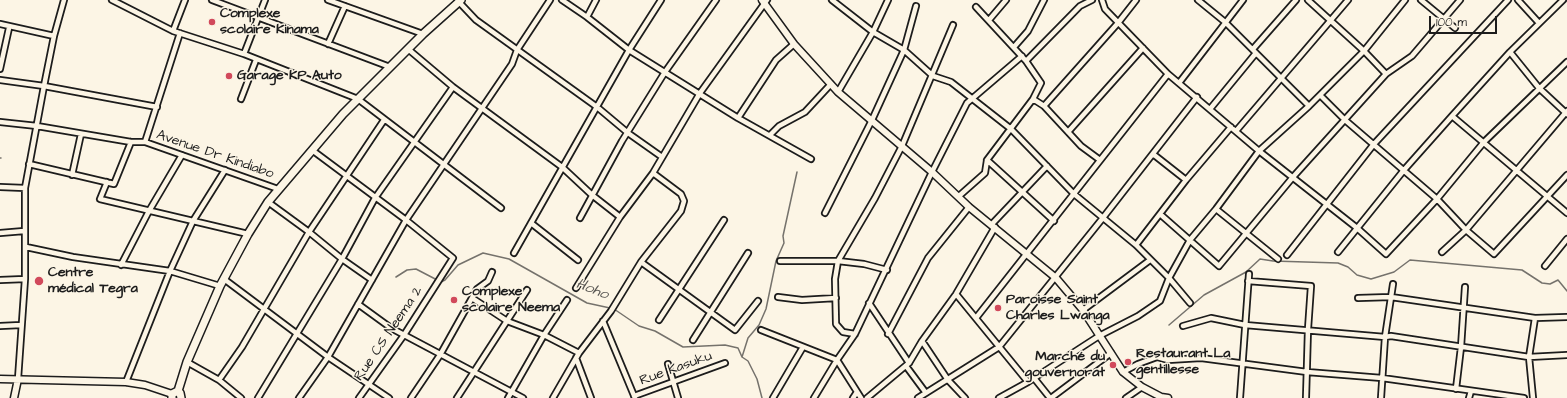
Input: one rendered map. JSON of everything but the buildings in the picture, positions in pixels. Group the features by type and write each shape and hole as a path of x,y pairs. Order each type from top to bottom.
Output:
{"main road":[{"path":"176,395 187,362 222,282 248,234 278,188 343,114 423,34 459,1"}],"street":[{"path":"14,398 18,379 25,279 26,247 24,231 26,188 29,164 54,36 64,0"},
{"path":"112,0 173,31 244,54 358,99 500,208"},
{"path":"173,31 186,0"},
{"path":"212,0 390,67"},
{"path":"244,54 265,0"},
{"path":"328,0 423,34"},
{"path":"299,398 328,357 406,220 512,64 517,50 550,0"},
{"path":"562,0 587,16 629,50 738,118 810,159"},
{"path":"587,16 596,0"},
{"path":"514,253 629,50 661,0"},
{"path":"580,218 628,133 665,72 716,0"},
{"path":"832,0 873,32 904,50 933,76 951,82 1011,129 1074,194 1102,219 1136,245 1169,278 1190,303"},
{"path":"838,92 873,32 888,0"},
{"path":"989,20 1006,0"},
{"path":"1014,47 1028,31 1044,0"},
{"path":"1026,61 1080,6 1092,0"},
{"path":"1102,0 1105,9 1168,74 1259,151 1357,228 1386,254 1437,199 1484,142 1567,62"},
{"path":"1044,106 1118,23 1136,0"},
{"path":"1198,0 1225,22 1309,106"},
{"path":"1179,82 1243,0"},
{"path":"1210,109 1254,51 1296,0"},
{"path":"1308,0 1329,21 1364,51 1386,74"},
{"path":"1236,131 1348,0"},
{"path":"999,398 1028,382 1099,336 1138,316 1160,301 1169,278 1190,240 1216,209 1259,151 1309,106 1364,51 1405,0"},
{"path":"1421,0 1445,18 1455,28"},
{"path":"1160,214 1219,266 1293,178 1386,74 1412,56 1460,0"},
{"path":"1287,256 1326,203 1374,144 1508,0"},
{"path":"1518,0 1540,23"},
{"path":"1338,252 1404,170 1452,116 1510,52 1563,0"},
{"path":"459,1 476,20 597,107 628,133 662,157"},
{"path":"576,288 620,217 653,173 700,93 764,1 794,44 838,92 932,172 969,207 1027,252 1056,278 1083,310 1124,372 1142,387 1163,398"},
{"path":"328,44 345,6"},
{"path":"825,212 872,120 904,50 916,6"},
{"path":"959,196 985,173 987,160 1033,99 1041,83 1022,56 976,7"},
{"path":"0,24 9,28 54,36"},
{"path":"855,334 843,332 836,324 835,279 838,261 875,198 902,146 933,76 953,25"},
{"path":"0,68 9,28"},
{"path":"145,142 180,33"},
{"path":"738,118 776,60 794,44"},
{"path":"1068,132 1143,48"},
{"path":"408,49 453,87 483,107 562,167 592,195 620,217"},
{"path":"1442,252 1466,230 1566,113 1539,88 1510,52"},
{"path":"814,398 855,334 869,303 887,270 932,172 967,103 971,98 1022,56"},
{"path":"241,99 256,60"},
{"path":"976,318 1027,252 1054,221 1168,74"},
{"path":"0,80 44,86 157,107"},
{"path":"770,135 779,126 805,112 831,84"},
{"path":"258,398 342,259 375,198 453,87"},
{"path":"1320,95 1345,120 1437,199 1466,230 1494,254 1567,175"},
{"path":"918,398 999,347 1056,278 1197,98"},
{"path":"1033,99 1044,106 1080,146 1100,160"},
{"path":"1452,116 1567,213"},
{"path":"219,380 242,347 309,232 384,120"},
{"name":"Avenue Dr Kindiabo","path":"0,122 37,126 131,142 145,142 278,188"},
{"path":"1136,245 1186,180 1231,127"},
{"path":"72,175 81,134"},
{"path":"29,164 114,184 131,142"},
{"path":"312,150 406,220"},
{"path":"1153,154 1186,180"},
{"path":"121,265 149,211 182,155"},
{"path":"987,160 1021,193 1054,221"},
{"path":"867,398 908,364 922,341 956,294 993,225 1047,166"},
{"path":"126,382 170,271 193,221 225,170"},
{"path":"553,398 577,356 611,311 642,262 681,211 684,202 681,194 653,173"},
{"path":"107,182 100,199 248,234"},
{"path":"0,188 26,188"},
{"path":"268,202 309,232 342,259 372,280"},
{"path":"888,334 928,258 969,207"},
{"path":"1216,209 1247,232 1278,259"},
{"name":"Rue CS Neema 2","path":"359,398 404,335 453,258 406,220"},
{"path":"659,320 724,220"},
{"path":"531,223 578,260"},
{"path":"0,233 24,231"},
{"path":"1545,266 1567,239"},
{"path":"26,247 121,265 170,271 222,282 264,308 328,357 389,398"},
{"path":"693,340 748,253"},
{"path":"1083,310 1150,260"},
{"path":"780,261 838,261 864,264 887,270"},
{"path":"642,262 736,330 758,301"},
{"path":"411,398 440,355 476,289 488,280 492,272"},
{"path":"1240,398 1248,274"},
{"path":"0,280 25,279"},
{"path":"1248,281 1311,286 1306,398"},
{"path":"1381,398 1385,337 1393,284"},
{"path":"1456,389 1461,347 1465,287"},
{"path":"458,398 527,290"},
{"path":"956,294 1028,382"},
{"path":"778,297 802,300 836,298"},
{"path":"1358,298 1391,297 1464,309 1535,318 1567,317"},
{"path":"472,298 507,320 544,335 577,356 591,398"},
{"path":"508,398 544,335 567,300"},
{"path":"869,303 926,393"},
{"path":"358,304 391,328 523,398"},
{"path":"1183,326 1211,318 1245,326 1385,337 1390,336 1529,357 1567,355"},
{"path":"1533,398 1529,357 1535,318"},
{"path":"603,321 635,397"},
{"path":"0,326 21,325"},
{"path":"760,330 837,360 861,398"},
{"path":"922,341 948,380 965,398"},
{"path":"773,398 803,347"},
{"path":"1034,378 1050,398 1111,353"},
{"path":"1124,372 1138,364 1157,357 1168,360 1201,358 1307,372 1382,378 1524,398"},
{"path":"187,362 219,380 241,398"},
{"name":"Rue Kasuku","path":"635,397 672,381 725,363"},
{"path":"668,364 678,398"},
{"path":"0,379 126,382 144,385 176,395"},
{"path":"1126,398 1142,387"},
{"path":"1469,398 1470,390"},
{"path":"853,398 857,392"}],"waterway":[{"path":"742,357 748,338 759,325 766,309 776,261 784,243 783,236 797,172"},
{"name":"Hoho","path":"396,277 407,270 416,269 441,282 445,280 458,265 483,253 509,259 587,303 610,308"},
{"path":"1169,325 1204,295 1246,272 1260,259 1273,261 1338,263 1348,267 1357,275 1371,279 1394,272 1410,260 1522,270 1542,283 1550,284 1558,280 1567,291"},
{"name":"Hoho","path":"614,309 639,326 655,331 683,347 725,345 738,348 742,357 748,361 757,379 762,398"}],"place":[{"name":"Complexe scolaire Kinama","path":"212,22"},
{"name":"Garage KP Auto","path":"229,76"},
{"name":"Centre médical Tegra","path":"39,281"},
{"name":"Complexe scolaire Neema","path":"454,300"},
{"name":"Paroisse Saint Charles Lwanga","path":"998,308"},
{"name":"Restaurant La gentillesse","path":"1128,362"},
{"name":"Marché du gouvernorat","path":"1113,365"}]}
